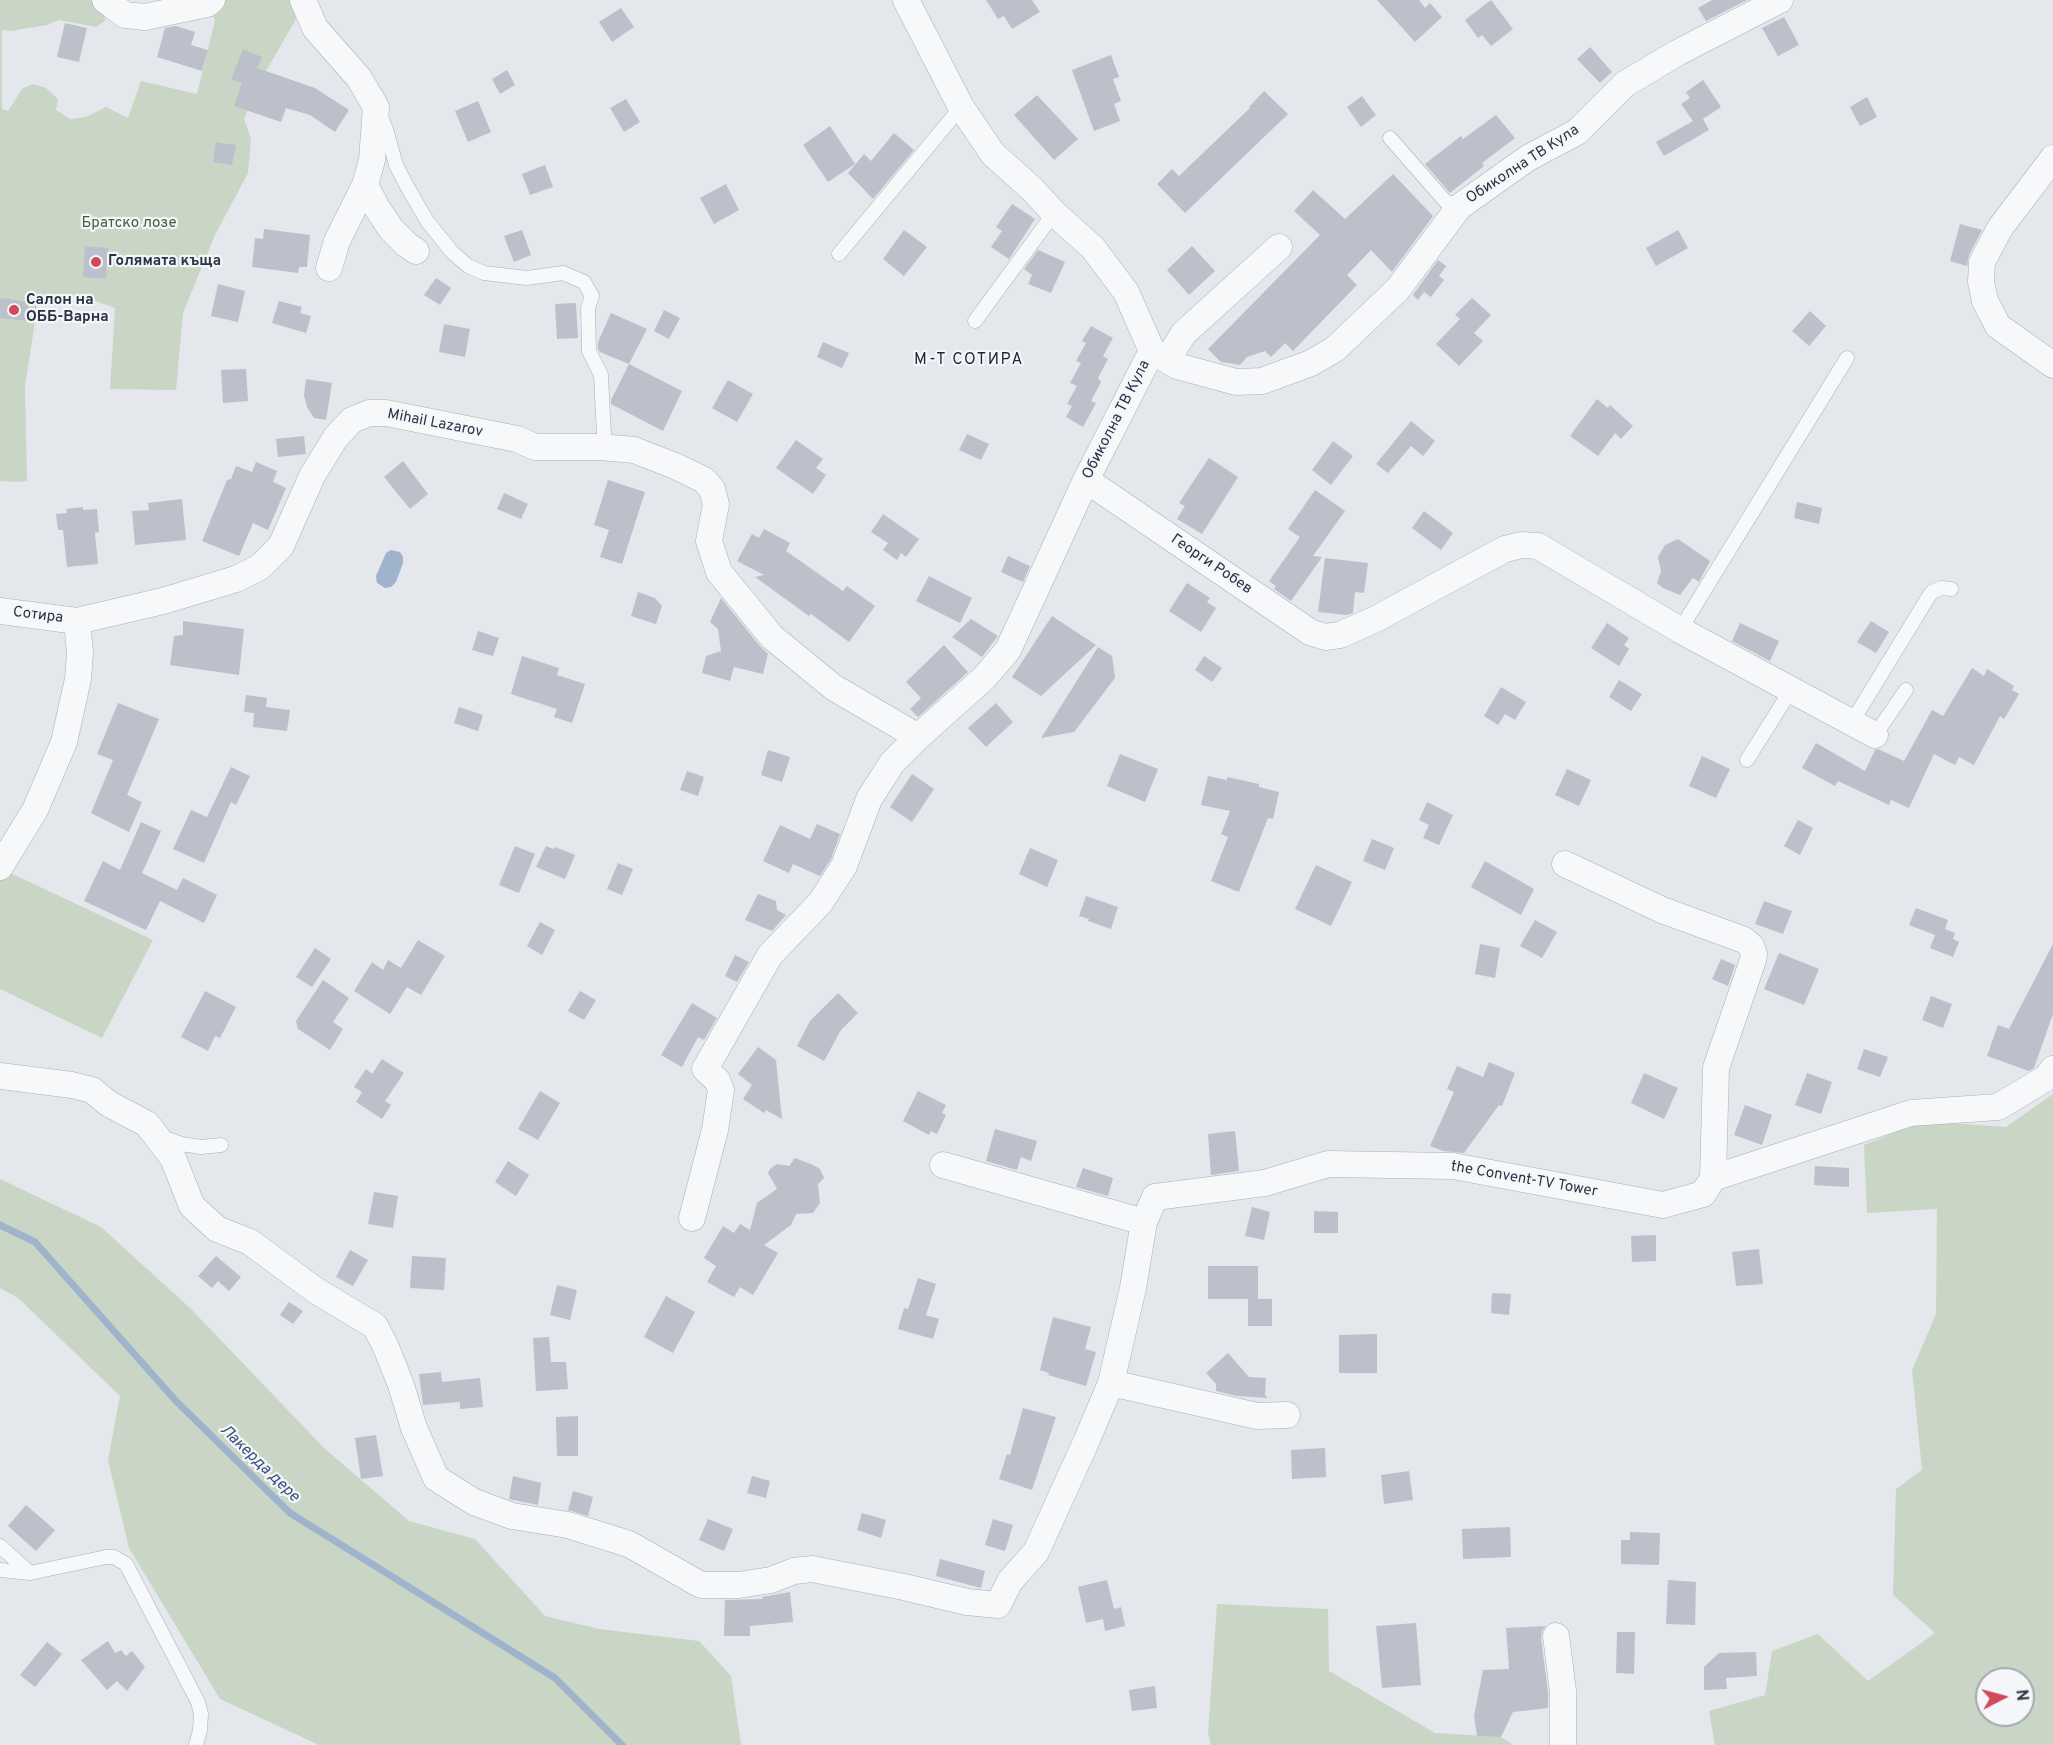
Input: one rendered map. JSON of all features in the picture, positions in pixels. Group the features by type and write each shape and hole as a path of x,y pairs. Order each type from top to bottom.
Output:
{"street":[{"path":"105,0 124,15 145,17 207,4 212,0"},
{"path":"303,0 315,28 359,78 376,107 372,160 365,185 337,241 329,268"},
{"path":"906,0 961,107 993,153 1093,248 1126,292 1159,356 1279,247"},
{"name":"Обиколна ТВ Кула","path":"692,1218 715,1130 721,1090 717,1080 705,1069 770,955 820,903 844,866 869,799 892,763 984,678 1008,650 1086,480 1159,356 1177,366 1236,382 1262,381 1311,363 1335,349 1398,289 1460,207 1528,158 1577,132 1625,84 1677,53 1780,0"},
{"path":"2053,158 2000,228 1982,262 1981,282 1985,301 1998,326 2053,365"},
{"path":"365,185 391,229 416,251"},
{"name":"Mihail Lazarov","path":"77,621 163,601 236,579 260,567 281,546 312,476 336,437 352,420 369,413 386,413 517,439 535,447 600,447 634,450 704,480 712,489 716,504 709,541 719,572 772,637 833,687 918,737"},
{"name":"Георги Робев","path":"1086,480 1310,632 1325,637 1340,636 1505,549 1522,545 1538,546 1680,630"},
{"name":"Сотира","path":"0,611 77,621"},
{"path":"0,867 35,810 64,742 78,679 80,653 77,621"},
{"path":"1680,630 1875,735"},
{"path":"1565,864 1662,910 1744,940 1753,950 1753,960 1716,1068 1713,1178"},
{"name":"the Convent-TV Tower","path":"0,1076 14,1076 92,1090 109,1104 147,1124 173,1158 192,1206 217,1229 250,1242 315,1290 375,1326 385,1345 401,1385 414,1428 436,1478 474,1502 512,1516 568,1525 629,1544 701,1585 739,1586 771,1580 794,1571 812,1569 967,1602 998,1605 1010,1581 1036,1552 1111,1383 1133,1288 1144,1222 1155,1197 1265,1183 1328,1164 1453,1166 1663,1205 1703,1194 1713,1178 1911,1113 1998,1107 2046,1078 2053,1069"},
{"path":"943,1165 1144,1222"},
{"path":"1111,1383 1257,1416 1287,1415"},
{"path":"1556,1636 1563,1690 1563,1745"}],"lane":[{"path":"376,107 386,129 396,165 409,190 427,221 452,252 468,266 484,273 527,278 563,273 584,282 592,296 588,308 590,351 601,375 603,436 600,447"},
{"path":"839,254 961,107"},
{"path":"1390,138 1445,201 1460,207"},
{"path":"975,321 1054,213"},
{"path":"1680,630 1847,358"},
{"path":"1852,722 1929,596 1941,588 1951,589"},
{"path":"1747,760 1791,690"},
{"path":"1875,735 1906,690"},
{"path":"171,1140 201,1147 221,1145"},
{"path":"0,1546 30,1573"},
{"path":"0,1570 30,1573 106,1557 126,1564 198,1702 201,1714 196,1745"}],"green space":[{"name":"Братско лозе","path":"0,0 100,0 103,3 105,21 96,27 59,20 47,25 11,31 2,30 2,109 8,111 22,89 33,84 46,88 58,99 56,110 70,119 86,117 106,107 128,118 141,81 197,94 215,20 207,4 212,0 298,0 299,5 295,21 259,83 244,119 251,139 248,173 215,235 183,313 176,390 110,389 115,308 82,296 39,296 25,386 27,481 16,482 0,481"},
{"path":"6,871 153,940 102,1038 0,989 0,880"},
{"path":"2053,1094 2053,1745 1715,1745 1709,1711 1765,1695 1772,1651 1818,1634 1868,1681 1935,1633 1893,1595 1896,1489 1922,1470 1912,1370 1936,1314 1937,1209 1867,1213 1864,1145 1923,1121 2006,1127"},
{"path":"0,1179 101,1227 191,1309 325,1449 409,1521 475,1539 545,1616 599,1629 699,1641 731,1676 741,1745 319,1745 220,1699 129,1548 108,1460 120,1396 17,1297 0,1288"},
{"path":"1217,1604 1328,1609 1329,1671 1435,1733 1501,1737 1513,1745 1211,1745 1208,1733"}],"water":[{"path":"391,550 400,552 403,563 396,582 391,587 385,588 377,583 376,576 386,553"}],"building":[{"path":"986,0 1032,0 1040,12 1012,29 1004,16 998,19"},
{"path":"1377,0 1419,0 1425,8 1430,3 1442,17 1415,42"},
{"path":"1491,0 1513,29 1491,46 1482,35 1478,38 1465,20"},
{"path":"1712,0 1747,0 1706,21 1698,8"},
{"path":"621,8 634,27 612,42 599,22"},
{"path":"1784,17 1799,45 1778,56 1762,28"},
{"path":"65,23 87,28 79,62 57,57"},
{"path":"176,26 195,32 191,45 208,50 202,71 157,57 165,28"},
{"path":"1590,47 1612,72 1600,83 1577,59"},
{"path":"243,49 262,57 257,68 315,88 349,110 335,132 310,115 286,108 281,122 234,106 242,83 231,79"},
{"path":"1111,55 1119,77 1113,79 1121,101 1114,104 1120,121 1094,131 1072,70"},
{"path":"507,70 515,85 500,94 492,79"},
{"path":"1703,80 1721,107 1703,119 1709,130 1664,156 1656,142 1693,121 1681,104 1690,98 1686,92"},
{"path":"1264,91 1288,114 1185,213 1157,184 1172,169 1179,176 1250,108"},
{"path":"1037,95 1078,139 1054,160 1014,115"},
{"path":"1362,96 1376,115 1361,127 1347,107"},
{"path":"1867,97 1877,117 1860,126 1850,107"},
{"path":"626,99 640,122 624,132 610,108"},
{"path":"478,101 491,132 468,142 455,111"},
{"path":"1496,115 1515,138 1482,163 1484,166 1450,193 1425,164 1461,136 1463,139"},
{"path":"830,126 855,164 828,182 803,145"},
{"path":"894,133 914,150 873,199 848,173 864,154 871,161"},
{"path":"216,142 236,145 232,165 213,162"},
{"path":"545,165 553,187 530,195 522,174"},
{"path":"1393,174 1433,216 1392,272 1371,250 1347,275 1357,285 1293,351 1285,343 1271,357 1265,351 1247,357 1240,365 1221,362 1208,349 1320,235 1294,211 1313,190 1345,219"},
{"path":"726,184 739,210 714,224 700,198"},
{"path":"1012,204 1035,219 1009,259 991,247 1002,231 996,227"},
{"path":"1960,224 1982,230 1969,255 1967,266 1950,261"},
{"path":"264,229 310,235 307,267 299,267 298,273 252,267 255,238 263,239"},
{"path":"522,230 531,255 514,262 504,236"},
{"path":"904,230 927,247 904,276 883,259"},
{"path":"1678,230 1688,248 1656,266 1646,248"},
{"name":"Голямата къща","path":"85,246 108,248 106,279 83,277"},
{"path":"1192,246 1215,271 1189,295 1167,270"},
{"path":"1038,250 1065,262 1051,293 1028,284 1032,275 1024,269"},
{"path":"1438,260 1446,266 1439,276 1444,280 1431,297 1424,292 1418,300 1413,295"},
{"path":"436,278 451,288 440,305 424,295"},
{"path":"218,284 245,291 238,322 211,316"},
{"name":"Салон на ОББ-Варна","path":"0,298 29,302 27,321 0,318"},
{"path":"1472,298 1491,315 1474,333 1483,341 1459,366 1436,344 1460,319 1455,315"},
{"path":"279,301 302,307 300,313 311,316 306,333 272,323"},
{"path":"576,303 578,338 557,339 555,304"},
{"path":"664,310 680,318 669,339 654,331"},
{"path":"1810,311 1826,326 1809,346 1792,331"},
{"path":"611,313 647,329 629,364 600,352 598,349 598,342"},
{"path":"444,324 470,329 465,357 439,352"},
{"path":"1091,326 1113,338 1103,356 1108,359 1098,378 1101,382 1091,401 1096,403 1083,427 1066,417 1072,406 1067,404 1077,386 1070,383 1081,363 1076,361 1086,343 1082,341"},
{"path":"823,342 849,353 842,368 817,357"},
{"path":"629,364 682,391 663,431 611,404"},
{"path":"246,369 248,401 223,403 221,370"},
{"path":"306,379 332,383 326,420 314,418 307,407 304,395"},
{"path":"728,380 753,394 737,422 712,408"},
{"path":"1597,399 1608,408 1610,405 1633,426 1621,439 1615,433 1598,456 1570,436"},
{"path":"1411,421 1435,441 1423,456 1411,446 1388,473 1376,464"},
{"path":"967,434 989,444 981,460 959,450"},
{"path":"304,436 306,454 278,457 276,439"},
{"path":"796,440 823,459 816,468 826,475 813,494 776,468"},
{"path":"1333,441 1353,456 1331,485 1312,470"},
{"path":"1209,458 1238,477 1202,534 1177,519 1185,506 1179,503"},
{"path":"403,461 428,494 410,509 384,477"},
{"path":"256,462 277,471 273,482 286,488 268,530 253,523 239,556 202,541 227,480 231,479 236,466 252,472"},
{"path":"608,480 645,492 622,564 600,557 609,530 594,525"},
{"path":"1315,490 1345,511 1313,556 1322,557 1291,601 1274,589 1276,586 1269,581 1300,537 1288,529"},
{"path":"504,493 528,504 521,519 497,509"},
{"path":"182,499 186,540 135,545 132,511 149,510 148,503"},
{"path":"1797,502 1822,508 1819,524 1794,518"},
{"path":"83,507 83,510 97,509 99,532 95,533 98,564 67,567 63,530 58,530 56,514 67,513 66,509"},
{"path":"1424,511 1453,533 1441,550 1412,528"},
{"path":"883,514 919,539 906,557 901,553 897,560 883,550 888,543 871,532"},
{"path":"764,529 790,543 786,551 843,591 847,586 875,606 849,642 755,577 764,575 737,561 752,534 759,538"},
{"path":"1678,539 1710,561 1699,582 1693,578 1680,595 1657,583 1661,571 1658,557 1665,545"},
{"path":"1008,556 1030,566 1023,582 1001,572"},
{"path":"1325,558 1368,563 1364,593 1355,592 1353,613 1347,615 1318,612"},
{"path":"929,576 972,598 960,623 916,601"},
{"path":"1187,583 1210,598 1207,602 1216,608 1201,632 1169,611"},
{"path":"638,592 655,598 662,606 656,624 631,616"},
{"path":"721,598 768,654 763,674 734,667 730,681 702,673 706,656 721,651 718,629 710,622"},
{"path":"1052,616 1096,645 1041,696 1012,677"},
{"path":"971,619 998,636 982,657 952,637"},
{"path":"183,621 244,629 239,675 170,665 174,636 183,635"},
{"path":"1871,621 1889,632 1876,653 1857,642"},
{"path":"1607,623 1629,638 1624,645 1629,649 1619,666 1591,648"},
{"path":"1740,623 1779,641 1770,661 1732,641"},
{"path":"478,631 499,638 493,656 472,650"},
{"path":"944,645 968,672 918,717 910,709 921,698 906,682"},
{"path":"1098,647 1112,656 1115,678 1074,732 1041,738"},
{"path":"522,656 559,668 557,675 585,684 572,723 554,717 557,709 511,694"},
{"path":"1204,656 1222,668 1212,682 1195,670"},
{"path":"1972,668 1984,676 1987,669 2014,686 2012,690 2019,694 2004,719 2000,716 1974,765 1959,757 1955,765 1934,754 1909,808 1891,800 1889,805 1838,781 1835,786 1802,768 1816,743 1865,771 1875,750 1878,749 1904,761 1932,710 1943,716"},
{"path":"1619,680 1642,694 1631,711 1609,697"},
{"path":"1501,687 1526,702 1515,720 1505,714 1498,725 1484,716"},
{"path":"246,695 267,698 266,707 290,710 287,731 253,727 254,713 244,712"},
{"path":"118,703 159,719 127,795 142,802 129,832 91,813 113,760 97,754"},
{"path":"996,703 1013,722 986,747 968,728"},
{"path":"459,707 483,715 478,731 454,723"},
{"path":"768,750 790,757 782,782 761,775"},
{"path":"1120,754 1158,769 1145,802 1107,786"},
{"path":"1702,756 1730,769 1716,798 1689,786"},
{"path":"231,767 250,776 236,805 231,802 204,863 173,849 191,810 207,817"},
{"path":"1567,769 1591,780 1579,806 1555,795"},
{"path":"687,771 704,777 698,796 680,790"},
{"path":"912,774 934,789 912,822 890,807"},
{"path":"1208,776 1227,780 1227,777 1259,784 1259,787 1279,792 1273,819 1268,818 1239,892 1211,881 1228,837 1221,834 1230,811 1201,805"},
{"path":"1427,802 1453,815 1439,845 1423,838 1429,825 1419,820"},
{"path":"1798,820 1813,828 1800,855 1784,846"},
{"path":"141,822 161,831 142,873 177,890 183,878 217,895 204,923 160,901 146,930 84,901 103,861 120,870"},
{"path":"817,824 840,834 831,859 820,876 793,864 789,873 763,861 780,825 810,839"},
{"path":"1372,839 1394,848 1385,870 1363,861"},
{"path":"515,846 535,854 519,893 499,885"},
{"path":"546,846 575,855 565,879 536,867"},
{"path":"1030,848 1058,860 1047,887 1019,874"},
{"path":"1485,861 1534,889 1521,915 1471,887"},
{"path":"618,863 633,869 622,895 607,889"},
{"path":"1316,865 1352,882 1331,926 1295,909"},
{"path":"758,894 776,901 777,910 786,915 772,931 745,920"},
{"path":"1086,896 1118,907 1111,929 1079,916"},
{"path":"1764,901 1792,911 1783,934 1755,924"},
{"path":"1916,908 1948,920 1945,929 1955,933 1953,939 1959,942 1953,957 1930,948 1935,935 1909,925"},
{"path":"1535,920 1557,932 1542,958 1520,946"},
{"path":"540,922 555,930 542,955 527,946"},
{"path":"418,940 445,956 421,995 407,987 390,1014 354,991 372,962 383,970 388,960 401,968"},
{"path":"1480,944 1500,948 1495,978 1475,974"},
{"path":"2053,944 2053,1014 2034,1068 2029,1071 1987,1056 1998,1025 2009,1029"},
{"path":"315,948 331,959 312,987 296,977"},
{"path":"1779,953 1819,969 1804,1005 1764,989"},
{"path":"735,955 749,962 737,982 725,976"},
{"path":"1721,959 1735,965 1728,986 1712,979"},
{"path":"323,980 349,998 333,1022 343,1029 330,1050 298,1029 296,1021"},
{"path":"205,991 236,1007 220,1038 215,1036 208,1051 181,1037"},
{"path":"580,991 596,1000 584,1020 568,1011"},
{"path":"838,993 858,1013 841,1030 824,1061 797,1046 810,1021"},
{"path":"1931,996 1952,1004 1943,1028 1922,1020"},
{"path":"692,1003 717,1018 704,1040 698,1037 682,1067 661,1055"},
{"path":"758,1047 776,1060 782,1119 766,1110 764,1113 743,1099 752,1085 738,1074"},
{"path":"1864,1049 1888,1057 1880,1077 1857,1069"},
{"path":"382,1059 404,1073 385,1101 391,1105 382,1119 356,1102 362,1092 354,1087 366,1069 372,1074"},
{"path":"1489,1062 1515,1073 1502,1106 1499,1105 1464,1153 1443,1151 1430,1146 1454,1092 1447,1089 1457,1066 1483,1077"},
{"path":"1644,1073 1678,1088 1664,1119 1631,1103"},
{"path":"1807,1073 1832,1082 1821,1114 1795,1105"},
{"path":"540,1091 560,1103 538,1140 518,1129"},
{"path":"918,1091 946,1105 942,1113 946,1115 937,1134 931,1131 929,1135 903,1121"},
{"path":"1745,1105 1772,1115 1762,1145 1734,1135"},
{"path":"995,1129 1037,1141 1031,1161 1021,1157 1017,1170 986,1161"},
{"path":"1235,1131 1239,1171 1211,1175 1208,1134"},
{"path":"795,1158 820,1169 824,1178 818,1184 820,1203 813,1213 796,1214 791,1225 764,1245 778,1253 753,1295 740,1287 734,1297 707,1282 716,1266 704,1258 723,1226 734,1233 740,1224 750,1230 757,1203 777,1189 768,1173 770,1169 777,1164 789,1166"},
{"path":"508,1161 529,1175 516,1196 495,1182"},
{"path":"1815,1166 1849,1168 1849,1187 1814,1185"},
{"path":"1083,1168 1113,1178 1108,1196 1076,1187"},
{"path":"374,1192 398,1196 393,1228 368,1224"},
{"path":"1252,1207 1270,1212 1264,1240 1245,1236"},
{"path":"1314,1211 1338,1212 1338,1233 1314,1233"},
{"path":"1656,1235 1656,1261 1632,1262 1631,1236"},
{"path":"1759,1249 1763,1284 1736,1286 1732,1252"},
{"path":"350,1250 368,1260 353,1286 336,1277"},
{"path":"216,1256 241,1277 229,1291 218,1281 212,1288 198,1276"},
{"path":"412,1256 446,1258 444,1290 410,1288"},
{"path":"1208,1266 1258,1266 1258,1299 1272,1299 1272,1326 1248,1326 1248,1299 1208,1299"},
{"path":"918,1278 936,1284 926,1315 939,1319 933,1339 898,1329 904,1308 908,1309"},
{"path":"557,1285 577,1290 570,1320 550,1315"},
{"path":"1492,1293 1511,1294 1509,1315 1491,1313"},
{"path":"666,1296 695,1312 673,1353 644,1337"},
{"path":"289,1302 303,1311 293,1324 280,1315"},
{"path":"1053,1317 1091,1327 1085,1349 1096,1352 1086,1386 1048,1375 1049,1373 1040,1370"},
{"path":"1377,1334 1377,1373 1339,1373 1339,1335"},
{"path":"549,1337 551,1362 566,1362 568,1389 536,1391 533,1338"},
{"path":"1228,1353 1249,1377 1266,1378 1265,1395 1268,1398 1237,1396 1216,1391 1216,1384 1206,1373"},
{"path":"441,1372 442,1382 480,1378 483,1407 460,1409 460,1402 423,1405 419,1374"},
{"path":"1023,1408 1056,1417 1032,1490 999,1479 1007,1454 1010,1455"},
{"path":"578,1416 578,1456 557,1456 556,1417"},
{"path":"376,1435 383,1476 361,1479 355,1438"},
{"path":"1325,1448 1326,1477 1292,1479 1291,1450"},
{"path":"1409,1471 1413,1500 1384,1504 1381,1475"},
{"path":"513,1476 541,1483 538,1505 509,1499"},
{"path":"752,1476 770,1481 766,1498 747,1493"},
{"path":"573,1491 593,1497 588,1516 568,1510"},
{"path":"26,1505 55,1530 36,1551 8,1526"},
{"path":"862,1513 886,1520 881,1538 857,1530"},
{"path":"708,1519 733,1529 724,1551 699,1540"},
{"path":"993,1519 1013,1525 1005,1551 985,1545"},
{"path":"1510,1527 1511,1557 1463,1559 1462,1529"},
{"path":"1630,1532 1660,1533 1659,1565 1621,1564 1621,1540 1630,1540"},
{"path":"940,1559 985,1571 981,1588 936,1576"},
{"path":"1107,1580 1114,1609 1121,1607 1125,1626 1105,1631 1103,1619 1086,1623 1078,1587"},
{"path":"1668,1580 1696,1582 1695,1625 1666,1624"},
{"path":"790,1592 793,1622 750,1626 750,1636 724,1636 725,1600 763,1599 762,1597"},
{"path":"1416,1623 1421,1685 1382,1688 1376,1626"},
{"path":"1546,1626 1541,1638 1548,1708 1513,1712 1501,1737 1477,1736 1474,1716 1483,1670 1509,1669 1506,1628"},
{"path":"1617,1632 1635,1632 1634,1674 1616,1673"},
{"path":"108,1641 115,1653 121,1650 126,1656 132,1651 145,1667 127,1691 117,1681 107,1690 81,1660"},
{"path":"47,1642 62,1654 35,1687 20,1675"},
{"path":"1756,1652 1757,1676 1726,1678 1727,1689 1704,1690 1704,1667 1719,1653"},
{"path":"1155,1686 1157,1708 1132,1711 1129,1690"}],"waterway":[{"name":"Лакерда дере","path":"0,1225 35,1242 176,1401 290,1513 555,1678 622,1745"}],"place":[{"name":"Голямата къща","path":"96,262"},
{"name":"Салон на ОББ-Варна","path":"14,310"}],"district":[{"name":"М-Т СОТИРА","path":"969,361"}]}
